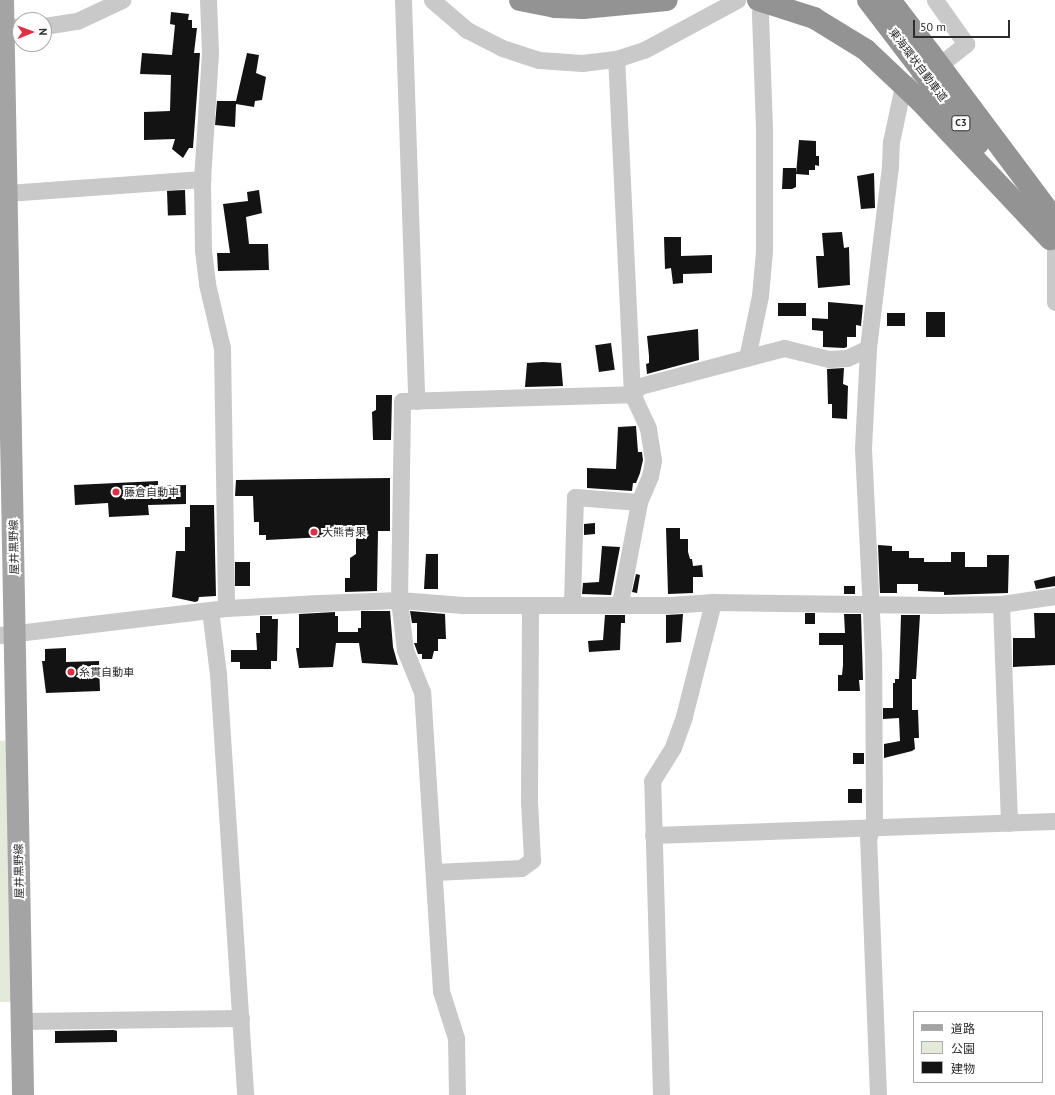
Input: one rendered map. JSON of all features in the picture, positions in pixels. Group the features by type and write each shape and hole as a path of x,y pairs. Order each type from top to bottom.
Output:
{"highway":[{"path":"520,0 555,7 583,8 667,0"},
{"path":"758,0 814,18 866,50 920,101 1054,234"},
{"name":"東海環状自動車道","path":"868,0 1054,234"},
{"name":"東海環状自動車道","path":"890,0 931,54 1054,234"},
{"path":"896,0 931,54"}],"main road":[{"name":"屋井黒野線","path":"3,0 8,26 8,193 5,310 8,634 22,1022 23,1095"}],"street":[{"path":"52,25 76,21 122,0"},
{"path":"208,0 210,53 202,179 203,250 207,284 222,348 218,674 245,1095"},
{"path":"403,0 416,401"},
{"path":"432,0 467,30 520,55 562,62 616,59 665,41 737,0"},
{"path":"747,358 760,296 764,251 764,129 760,14 763,0"},
{"path":"878,1095 868,839 874,819 873,653 863,448 868,348 890,166 891,142 901,95 966,44 935,0"},
{"path":"616,59 620,180 632,394 648,428 652,443 650,476 639,502 620,603"},
{"path":"8,193 202,179"},
{"path":"1054,234 1055,302"},
{"path":"457,1095 456,1038 441,991 422,692 405,650 399,600 402,401 632,394 640,386 784,348 830,359 847,358 868,348"},
{"path":"572,603 575,497 639,502"},
{"path":"8,634 218,609 399,600 463,605 530,605 572,603 670,605 713,602 1001,604 1055,596"},
{"path":"661,1095 652,781 673,747 684,716 713,602"},
{"path":"1001,604 1009,823"},
{"path":"434,872 521,868 532,860 528,801 530,605"},
{"path":"653,835 1055,821"},
{"path":"22,1022 241,1018"}],"green space":[{"path":"11,740 16,1002 0,1002 0,741"}],"building":[{"path":"171,12 189,14 188,20 192,20 192,28 197,28 194,53 200,53 193,148 189,148 183,158 172,149 175,139 144,140 144,112 170,111 171,75 140,74 142,53 172,55 175,25 170,24"},
{"path":"247,53 259,55 256,73 266,77 262,100 255,101 254,107 236,104 235,127 215,125 217,101 236,101"},
{"path":"799,140 816,141 816,156 819,156 819,166 815,165 815,170 809,170 809,175 796,174"},
{"path":"783,168 796,168 796,187 792,189 782,189"},
{"path":"874,173 875,208 861,209 857,176"},
{"path":"185,190 186,215 168,216 167,191"},
{"path":"259,190 262,213 246,217 249,244 268,244 269,270 218,271 217,253 230,253 223,204 248,201 247,192"},
{"path":"842,232 844,248 849,247 850,285 818,288 816,256 824,256 822,233"},
{"path":"664,237 681,237 681,256 712,255 712,273 683,274 683,283 673,284 671,268 665,269"},
{"path":"828,302 863,305 861,326 856,325 856,337 847,337 847,347 823,347 823,331 812,330 812,318 828,319"},
{"path":"778,303 806,303 806,316 778,316"},
{"path":"926,312 945,312 945,337 926,337"},
{"path":"887,313 905,313 905,326 887,326"},
{"path":"698,329 699,360 647,374 646,364 649,363 649,356 647,336"},
{"path":"611,343 615,370 599,372 595,345"},
{"path":"527,363 561,363 563,386 525,387"},
{"path":"844,368 843,384 848,386 847,419 832,418 832,404 828,404 827,369"},
{"path":"376,395 392,395 391,440 373,440 372,412 376,410"},
{"path":"636,426 638,452 642,452 643,460 636,483 633,483 632,491 587,488 587,468 616,469 618,427"},
{"path":"390,478 390,531 378,531 377,591 345,592 345,578 350,578 350,558 356,554 356,532 325,532 325,537 266,540 266,535 259,535 259,522 254,522 253,496 235,496 236,480"},
{"name":"藤倉自動車","path":"158,481 158,486 186,485 186,504 148,505 149,515 109,517 108,503 75,505 74,485"},
{"path":"190,505 214,505 216,596 199,597 198,601 195,602 172,597 176,551 185,551 185,527 190,527"},
{"path":"595,523 595,534 584,535 584,524"},
{"path":"666,528 680,528 680,539 688,539 688,552 690,559 692,559 693,566 702,565 703,577 693,577 693,593 668,594"},
{"path":"878,545 892,546 892,551 909,551 909,558 924,558 924,562 951,562 951,552 965,552 965,567 987,567 987,555 1009,555 1008,593 944,595 944,592 918,591 918,584 897,584 897,593 880,593"},
{"path":"602,546 620,547 611,595 582,594 583,583 599,582"},
{"path":"426,554 438,554 438,589 424,589"},
{"path":"235,562 250,562 250,586 235,586"},
{"path":"636,574 640,575 637,593 632,592"},
{"path":"1055,576 1055,586 1036,589 1034,581"},
{"path":"844,586 855,586 855,594 844,594"},
{"path":"361,611 390,611 393,647 398,665 362,663 359,643 336,643 333,667 299,668 296,648 299,648 299,614 335,612 335,616 338,616 338,632 358,632 358,628 361,628"},
{"path":"410,611 445,614 446,639 438,639 438,651 434,651 432,659 422,659 422,654 418,654 414,643 417,643 417,623 412,623"},
{"path":"805,613 815,613 815,624 805,624"},
{"path":"1034,613 1055,613 1055,665 1013,667 1013,638 1035,638"},
{"path":"683,614 681,642 666,643 666,615"},
{"path":"844,614 861,614 863,680 859,680 860,691 838,691 838,675 842,675 843,645 819,645 819,633 845,633"},
{"path":"605,615 625,615 625,623 621,623 620,650 589,652 588,641 603,640"},
{"path":"901,615 920,615 916,679 912,679 912,710 918,710 919,738 914,738 915,749 912,751 884,758 884,744 900,741 899,718 883,719 883,708 893,708 893,683 895,683 895,679 899,679"},
{"path":"260,616 272,616 272,619 278,619 277,661 271,661 271,669 240,669 240,662 231,662 231,650 257,650 256,633 260,633"},
{"name":"糸貫自動車","path":"66,648 66,662 99,661 100,691 46,693 42,661 45,661 45,649"},
{"path":"853,753 864,753 864,764 853,764"},
{"path":"848,789 862,789 862,803 848,803"},
{"path":"55,1031 117,1031 117,1042 55,1043"}],"place":[{"name":"藤倉自動車","path":"116,492"},
{"name":"大熊青果","path":"314,532"},
{"name":"糸貫自動車","path":"71,672"}]}
